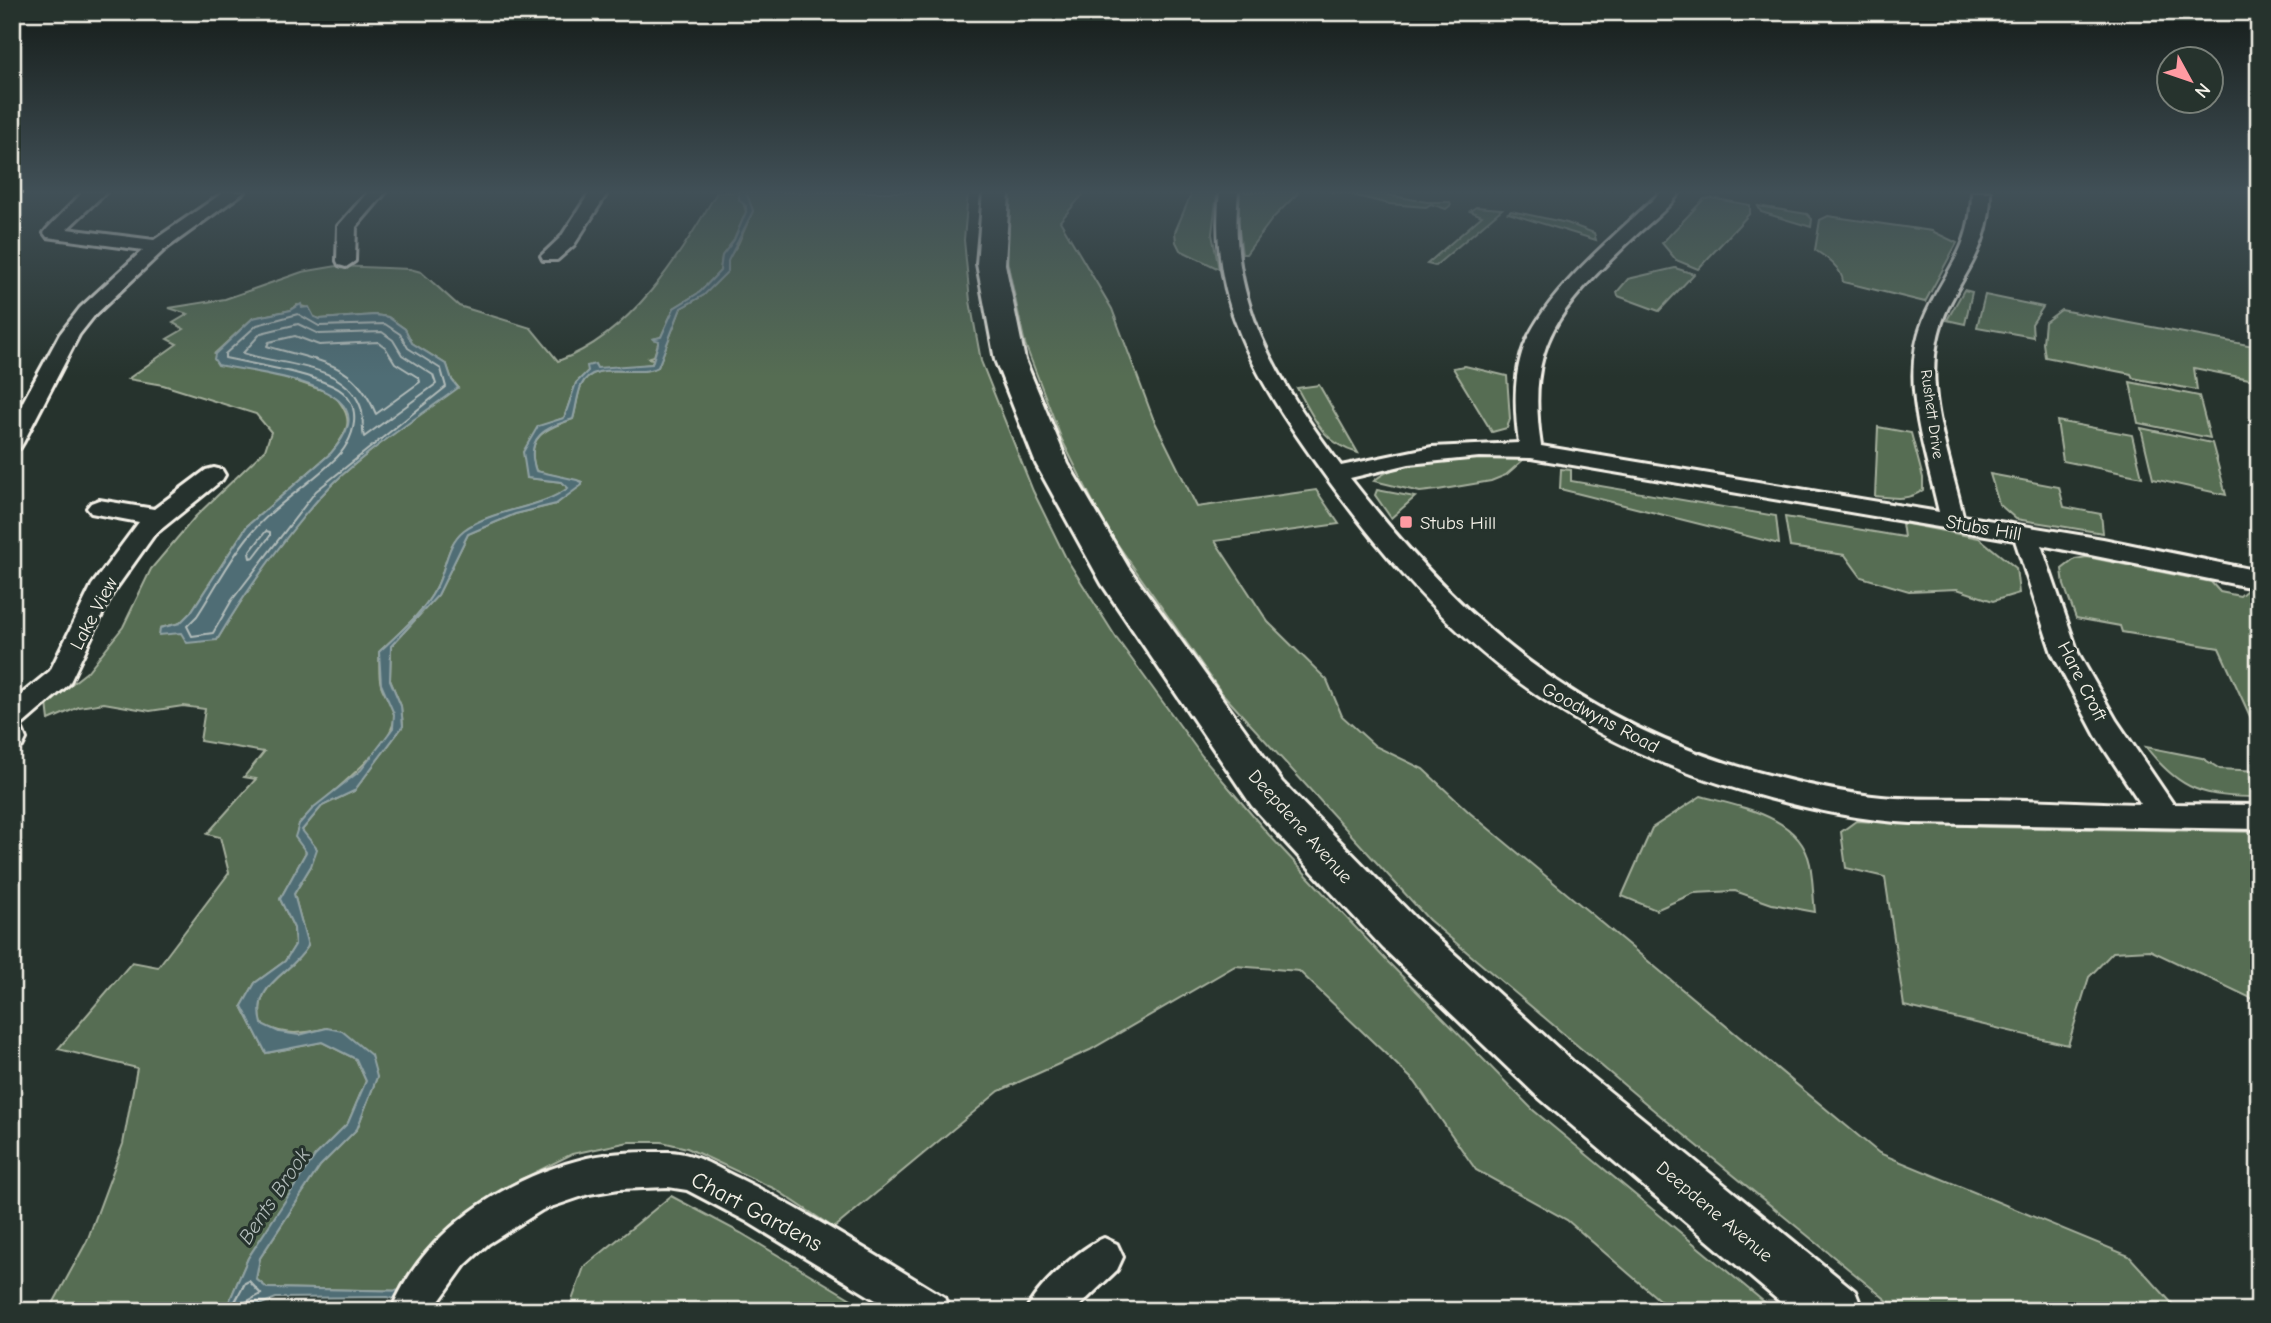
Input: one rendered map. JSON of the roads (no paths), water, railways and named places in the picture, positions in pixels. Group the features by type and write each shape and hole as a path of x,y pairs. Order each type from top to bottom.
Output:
{"highway":[{"name":"Deepdene Avenue","path":"992,254 991,264 1010,360 1052,464 1115,575 1267,794 1399,933 1554,1078 1835,1311"}],"street":[{"path":"12,443 70,334 87,312 150,254"},
{"path":"346,254 346,261"},
{"name":"Goodwyns Road","path":"1228,254 1251,340 1298,423 1335,475 1418,575 1466,625 1528,678 1574,707 1642,743 1736,778 1870,808 2165,817 2259,817"},
{"path":"1531,451 1527,378 1532,351 1541,330 1610,254"},
{"name":"Rushett Drive","path":"1953,522 1933,439 1926,382 1926,344 1943,301 1970,254"},
{"name":"Stubs Hill","path":"1335,475 1378,463 1450,449 1531,451 2025,534 2259,580"},
{"name":"Lake View","path":"12,718 60,677 101,591 146,529 214,475"},
{"path":"99,508 158,517"},
{"name":"Hare Croft","path":"2025,534 2065,653 2106,728 2165,817"},
{"name":"Chart Gardens","path":"410,1311 433,1274 455,1250 498,1216 549,1188 581,1176 614,1169 684,1171 758,1207 930,1311"},
{"path":"1045,1311 1104,1257"}],"water":[{"path":"732,254 728,271 704,295 681,308 658,367 639,371 595,373 581,386 573,419 540,435 533,449 536,471 577,480 582,482 582,485 556,504 515,514 468,534 438,595 391,646 390,680 401,706 403,726 354,791 322,806 302,830 317,849 311,866 294,894 308,946 267,989 260,1010 262,1024 279,1032 299,1035 327,1028 342,1031 371,1055 377,1077 357,1129 320,1166 260,1258 256,1279 267,1288 409,1291 400,1301 388,1297 276,1298 244,1311 220,1311 229,1302 248,1258 300,1178 315,1156 348,1123 366,1081 356,1059 322,1042 266,1053 242,1006 255,983 285,961 295,945 294,928 280,899 306,852 295,837 299,824 314,807 361,770 393,728 394,714 381,684 379,652 431,597 453,542 464,530 489,517 543,501 568,488 562,482 527,478 523,452 538,426 564,418 576,383 588,371 587,366 595,364 597,368 652,364 659,341 652,339 661,337 674,308 700,292 720,271 722,256"},
{"path":"301,304 302,308 309,307 314,317 320,319 375,315 388,317 405,329 412,343 447,365 458,388 368,453 320,497 265,567 217,640 187,643 181,633 159,635 160,628 180,623 191,612 247,526 331,453 345,433 348,425 346,410 336,398 298,381 218,365 214,359 215,354 253,318 291,310"}],"place":[{"name":"Stubs Hill","path":"1406,522"}],"water label":[{"name":"Bents Brook","path":"274,1196"}]}
